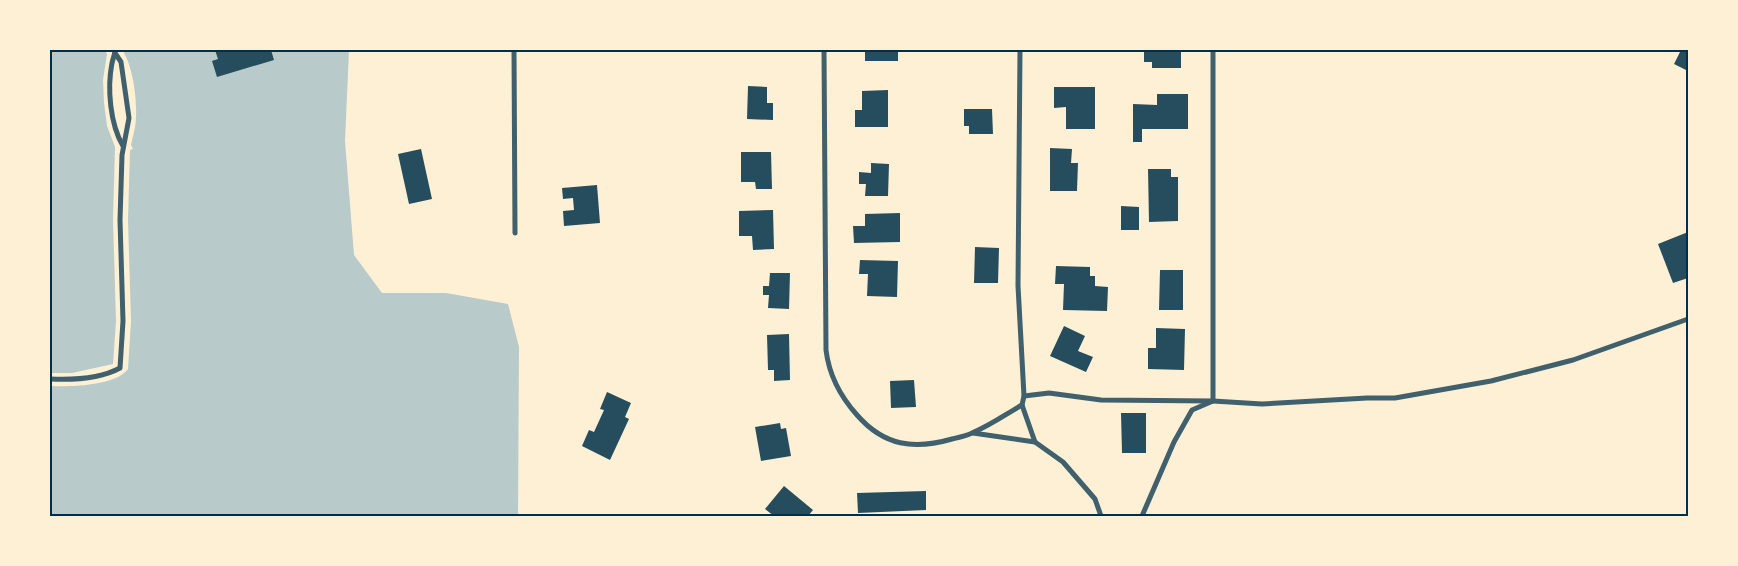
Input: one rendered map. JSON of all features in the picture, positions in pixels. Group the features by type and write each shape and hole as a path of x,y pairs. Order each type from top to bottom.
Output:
{"street":[{"path":"514,50 515,233"},
{"path":"824,50 826,350 828,365 842,399 866,426 889,439 906,445 931,445 973,433 1022,405"},
{"path":"1020,50 1018,286 1024,396 1022,405 1035,442"},
{"path":"1213,50 1213,400"},
{"path":"115,52 110,81 111,102 118,139 123,146"},
{"path":"50,380 73,380 113,372 120,368 123,321 120,220 123,146 129,118 121,62 115,52"},
{"path":"1024,396 1049,393 1101,400 1213,400 1262,404 1395,398 1491,381 1574,360 1689,319"},
{"path":"1142,516 1174,442 1192,410 1213,400"},
{"path":"973,433 1035,442 1063,462 1095,499 1101,516"}],"shaded area":[{"path":"50,50 107,50 105,51 107,54 103,80 104,103 107,126 115,147 113,220 116,321 113,364 72,373 50,373"},
{"path":"125,50 349,50 345,141 354,255 382,293 446,293 508,304 519,347 518,516 50,516 50,386 80,386 103,382 122,375 128,369 131,321 128,220 130,150 133,149 131,145 136,124 136,110 134,84"}],"building":[{"path":"215,50 271,50 274,60 217,77 212,61 218,59"},
{"path":"865,50 898,50 898,61 865,61"},
{"path":"1144,50 1181,51 1181,68 1152,68 1152,62 1144,62"},
{"path":"1681,50 1688,50 1688,71 1674,64"},
{"path":"748,86 767,87 767,103 773,103 773,120 747,119"},
{"path":"1054,87 1095,87 1095,129 1066,129 1066,107 1054,108"},
{"path":"888,90 888,127 855,127 855,110 862,110 862,91"},
{"path":"1157,94 1188,94 1188,129 1142,129 1142,142 1133,142 1133,104 1157,105"},
{"path":"964,109 992,109 993,134 969,134 969,126 964,126"},
{"path":"1050,148 1072,149 1071,163 1078,163 1077,191 1050,191"},
{"path":"421,149 432,199 409,204 398,154"},
{"path":"741,152 771,152 772,189 756,189 755,182 741,182"},
{"path":"871,163 889,164 888,196 865,196 866,184 859,184 859,172 871,173"},
{"path":"1148,169 1171,169 1171,177 1178,177 1178,221 1149,222"},
{"path":"597,185 600,223 564,226 563,211 574,210 573,198 563,199 562,188"},
{"path":"1121,206 1139,207 1139,230 1121,230"},
{"path":"773,210 774,249 753,250 752,236 739,236 739,211"},
{"path":"900,213 900,242 854,243 853,226 865,226 865,214"},
{"path":"1688,232 1688,278 1673,283 1658,244"},
{"path":"975,247 999,248 998,283 974,283"},
{"path":"860,260 898,261 897,297 867,296 868,274 859,274"},
{"path":"1056,266 1090,267 1090,276 1095,276 1095,286 1108,287 1107,311 1063,310 1064,284 1055,284"},
{"path":"1160,270 1183,270 1183,310 1159,310"},
{"path":"770,273 790,273 789,309 768,308 769,295 763,295 763,286 769,286"},
{"path":"1064,326 1085,336 1078,351 1093,357 1086,372 1050,356"},
{"path":"1156,328 1185,329 1184,370 1148,369 1148,348 1156,348"},
{"path":"789,334 790,380 774,381 774,370 768,370 767,335"},
{"path":"914,380 916,407 891,408 890,381"},
{"path":"607,392 631,403 625,417 629,419 610,460 582,446 589,430 594,432 604,410 600,409"},
{"path":"1121,413 1146,413 1146,453 1122,453"},
{"path":"780,423 781,429 786,428 791,456 761,461 755,427"},
{"path":"784,486 813,510 808,516 774,516 765,509"},
{"path":"926,491 926,510 858,513 857,493"}]}
